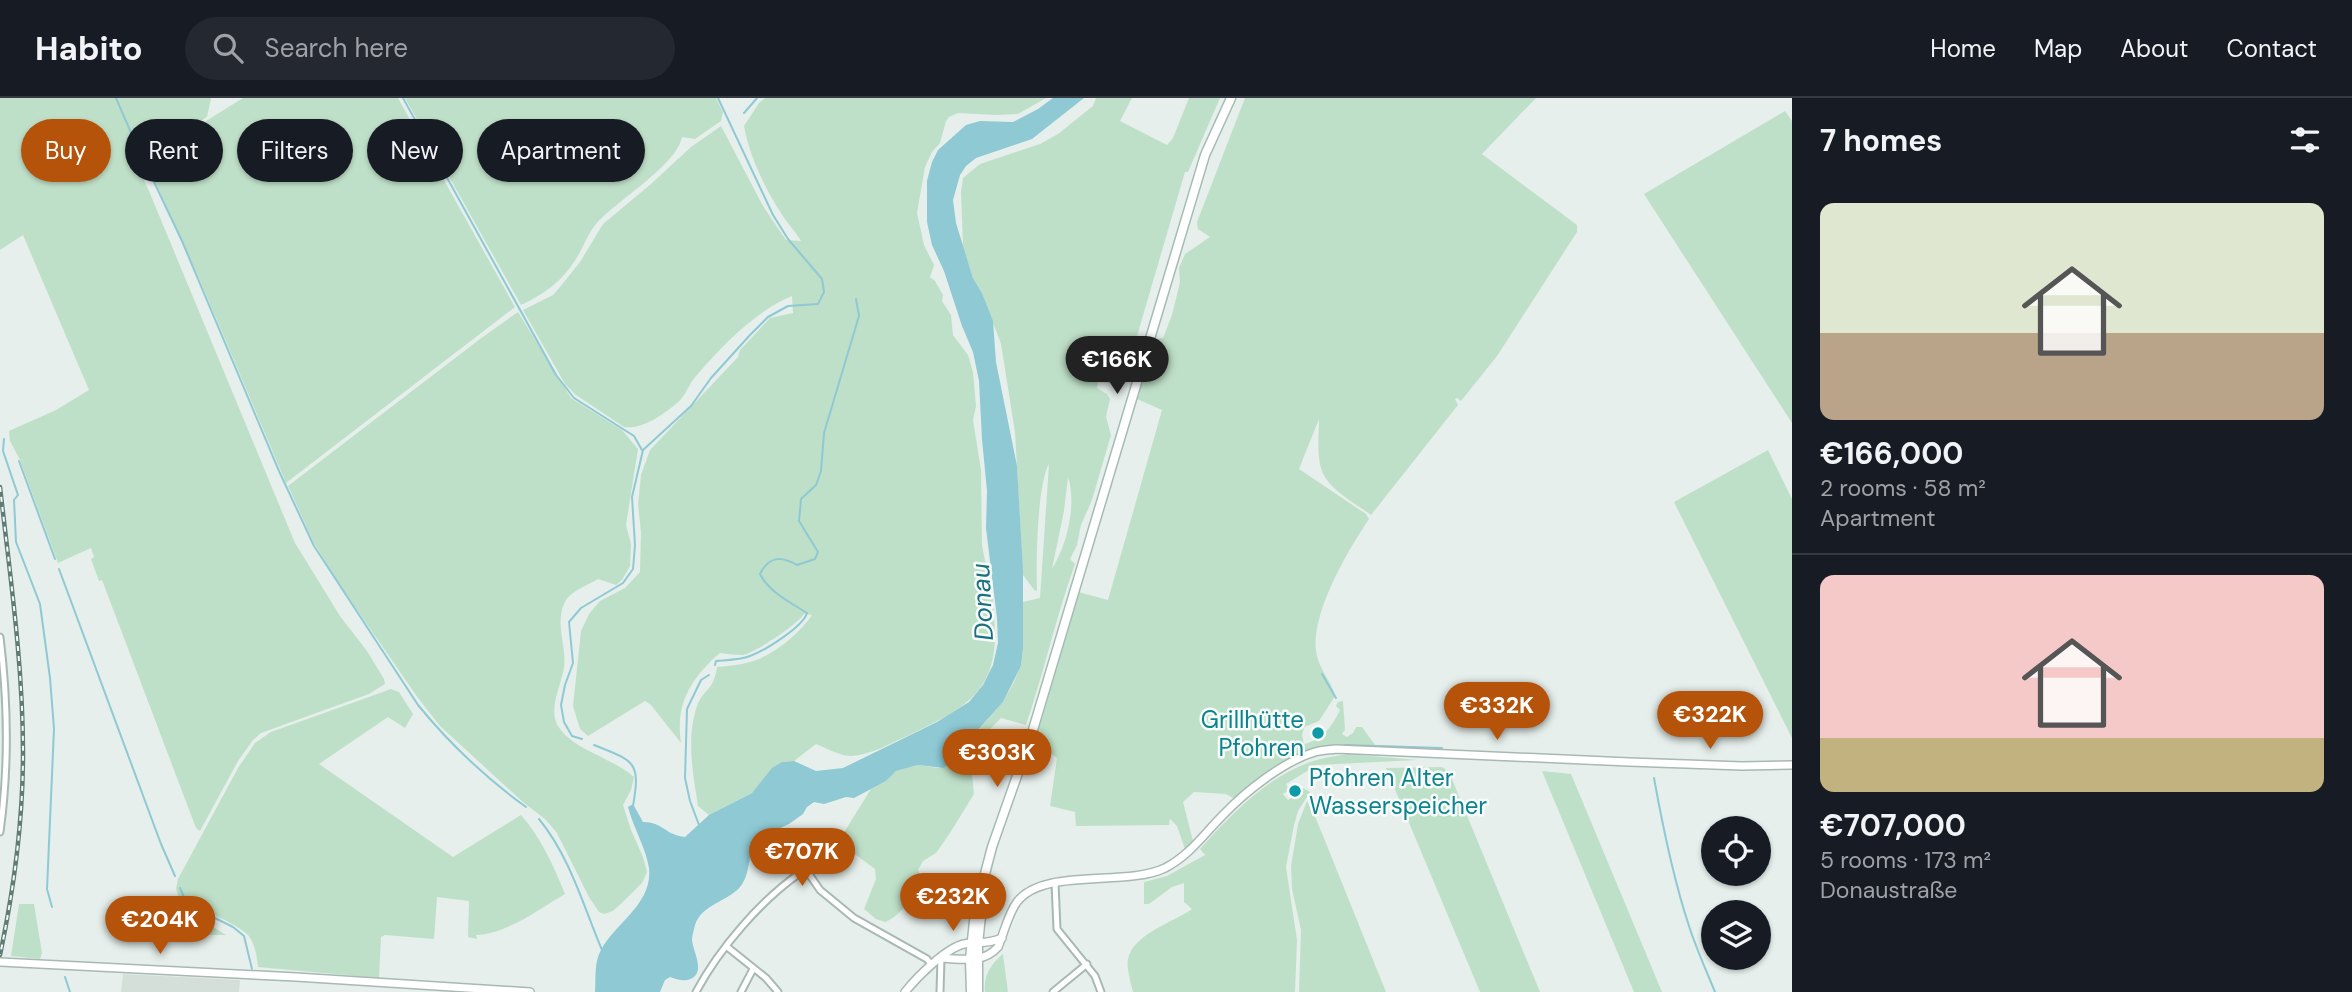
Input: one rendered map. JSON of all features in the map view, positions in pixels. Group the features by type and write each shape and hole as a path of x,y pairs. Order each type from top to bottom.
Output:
{"main road":[{"path":"971,992 975,912 984,877 1038,708 1205,155 1231,98"},
{"path":"974,959 978,992"}],"street":[{"path":"0,637 7,735 7,785 0,832"},
{"path":"942,958 974,959 986,957 993,952 1017,902 1039,888 1088,878 1137,877 1161,870 1181,859 1241,797 1280,769 1316,751 1336,749 1654,763 1792,765"},
{"path":"696,992 726,946 770,897 800,873 814,878 820,890 854,918 927,958 931,964"},
{"path":"1055,883 1057,929 1095,975 1101,992"},
{"path":"905,992 931,964 955,947 1002,938"},
{"path":"726,946 766,978 778,992"},
{"path":"940,992 942,958"},
{"path":"0,962 290,976 530,992"},
{"path":"1053,992 1087,964"},
{"path":"741,992 753,969"}],"shaded area":[{"path":"123,974 240,980 239,992 121,992"}],"green space":[{"path":"0,98 211,98 207,117 204,119 125,119 125,182 145,182 295,543 340,616 367,651 385,684 369,694 261,733 238,761 200,831 196,828 102,580 99,581 91,559 94,557 91,548 58,563 20,460 10,441 9,431 56,410 89,390 23,235 0,250"},
{"path":"243,98 398,98 410,119 367,119 367,182 445,182 515,307 286,483 155,182 223,182 223,119 209,119"},
{"path":"405,98 716,98 723,112 721,121 695,139 682,137 678,148 669,159 645,182 645,119 477,119 477,182 645,182 596,224 575,261 562,277 547,290 521,305 452,182 463,182 463,119 417,119"},
{"path":"765,98 1046,98 1018,114 958,113 949,117 940,143 925,167 917,213 924,245 934,265 930,277 943,295 942,301 951,315 953,335 968,355 973,372 976,406 973,420 981,470 982,545 987,571 985,577 992,591 995,643 992,663 985,680 962,706 873,751 847,756 816,744 794,761 782,762 752,793 709,815 698,806 694,781 692,731 699,700 711,685 717,667 746,663 768,655 793,637 812,615 804,614 785,631 749,653 720,653 710,662 693,682 683,704 680,716 681,743 645,701 588,736 580,729 573,706 581,631 589,614 600,601 625,588 640,572 641,532 638,505 641,475 650,450 738,357 740,350 770,318 793,313 792,296 752,320 728,342 693,379 683,397 672,407 652,420 631,427 624,427 576,395 565,384 523,310 553,295 580,262 603,224 691,147 721,126 763,206 786,240 801,241 769,193 746,137 744,126"},
{"path":"1096,98 1132,98 1120,121 1167,145 1173,138 1189,98 1220,98 1188,172 1185,172 1123,384 1113,387 1111,383 1098,382 1097,388 1110,399 1106,417 1111,435 1092,500 1070,559 1075,564 1026,725 1001,718 983,736 994,749 975,767 972,775 974,794 936,853 923,861 918,870 922,879 911,898 897,915 885,922 876,919 864,909 876,879 875,869 852,852 851,842 843,834 871,789 886,781 896,771 918,765 939,768 956,756 1003,702 1021,666 1023,602 1040,598 1049,464 1040,506 1035,591 1023,575 1015,432 1001,344 982,293 973,278 963,246 963,178 980,164 1040,144 1058,134 1093,106","holes":["1068,477 1071,488 1069,524 1052,569"]},
{"path":"1245,98 1536,98 1482,154 1577,225 1577,232 1497,356 1461,401 1455,399 1458,405 1371,515 1333,487 1323,473 1319,453 1319,419 1299,469 1366,514 1369,519 1333,582 1319,619 1316,636 1317,657 1335,696 1319,721 1304,727 1304,744 1326,732 1340,710 1336,706 1338,702 1343,701 1345,730 1342,734 1347,737 1356,727 1362,727 1375,745 1442,748 1437,752 1316,749 1235,799 1226,794 1194,792 1183,802 1193,841 1185,849 1177,826 1170,819 1169,825 1076,826 1075,812 1050,806 1057,758 1034,738 1078,592 1108,600 1162,410 1137,399 1157,339 1163,338 1172,315 1180,282 1179,268 1185,254 1210,237 1198,229 1197,222"},
{"path":"1785,111 1792,121 1792,423 1644,194"},
{"path":"518,312 571,398 622,430 638,449 626,525 631,544 630,566 616,585 598,579 566,599 561,619 564,668 554,712 558,726 573,741 634,777 623,805 647,872 642,883 627,898 613,911 604,914 599,912 589,897 557,833 545,819 440,726 418,698 335,578 313,541 288,486"},
{"path":"1768,450 1792,499 1792,738 1674,502"},
{"path":"391,689 399,692 413,714 405,728 388,717 319,764 453,857 521,815 541,843 565,894 511,926 476,935 477,939 468,937 469,901 437,897 434,939 385,935 381,937 379,978 258,967 254,946 248,935 227,921 184,901 183,904 197,917 226,935 192,935 176,889 178,879 238,768 255,743 271,732"},
{"path":"1348,754 1418,760 1317,765 1286,784 1289,790 1283,794 1288,800 1303,788 1310,792 1298,811 1286,867 1297,940 1295,992 1133,992 1128,967 1131,950 1146,936 1192,909 1184,902 1184,883 1172,887 1149,904 1144,904 1144,882 1167,876 1205,855 1200,849 1224,823 1250,798 1279,777 1310,762"},
{"path":"1442,767 1449,772 1540,992 1480,992 1386,768"},
{"path":"1542,771 1571,774 1662,992 1634,992"},
{"path":"1307,801 1386,992 1299,992 1301,930 1292,889 1291,866 1298,824"},
{"path":"19,904 34,904 42,953 40,959 11,956"},
{"path":"1003,954 1008,992 985,992 989,971"}],"water":[{"path":"1053,98 1084,98 1032,139 976,158 960,175 953,200 956,223 973,278 993,321 996,362 1017,466 1023,570 1023,648 1021,666 1003,702 944,768 918,765 896,771 886,781 854,798 846,797 824,804 814,802 789,824 758,838 752,848 746,875 740,887 698,918 692,940 698,968 695,976 689,980 670,977 665,980 660,992 595,992 596,965 601,950 639,903 649,881 647,860 628,807 633,804 643,822 655,824 685,837 709,815 752,793 772,768 782,762 794,761 816,771 843,768 937,722 969,702 983,685 993,665 998,643 986,528 987,491 979,381 973,352 932,245 927,222 927,181 938,150 966,125 980,121 1013,122"}],"waterway":[{"path":"116,98 125,119"},
{"path":"403,98 556,375 574,398 634,436 642,450"},
{"path":"582,739 572,736 564,722 561,705 573,663 569,622 581,608 623,583 633,569 635,545 632,497 643,450 691,406 711,378 768,317 788,306 818,304 824,292 822,279 788,239 773,215 718,98"},
{"path":"744,113 757,98"},
{"path":"154,182 314,546 418,705 469,759 526,807"},
{"path":"715,665 716,661 746,657 764,649 791,631 807,613 774,591 760,574 767,564 776,559 797,565 815,559 818,552 799,521 801,499 816,485 821,471 824,433 859,316 856,299"},
{"path":"4,439 3,451 18,495 14,500 16,542 40,604 50,678 54,729 47,889 52,907"},
{"path":"19,461 55,559"},
{"path":"59,569 175,876"},
{"path":"1322,674 1336,698"},
{"path":"699,825 685,778 687,709 701,680 709,675"},
{"path":"594,745 626,759 632,765 636,780 633,806"},
{"path":"1345,745 1442,748"},
{"path":"1654,778 1678,890 1715,992"},
{"path":"539,819 568,865 602,950"},
{"path":"180,888 187,904 233,927 244,936 252,969"},
{"path":"65,977 70,992"}],"railway":[{"path":"0,487 18,653 23,753 17,855 0,955"}],"place":[{"name":"Grillhütte Pfohren","path":"1318,733"},
{"name":"Pfohren Alter Wasserspeicher","path":"1295,791"}],"water label":[{"name":"Donau","path":"982,602"}]}
